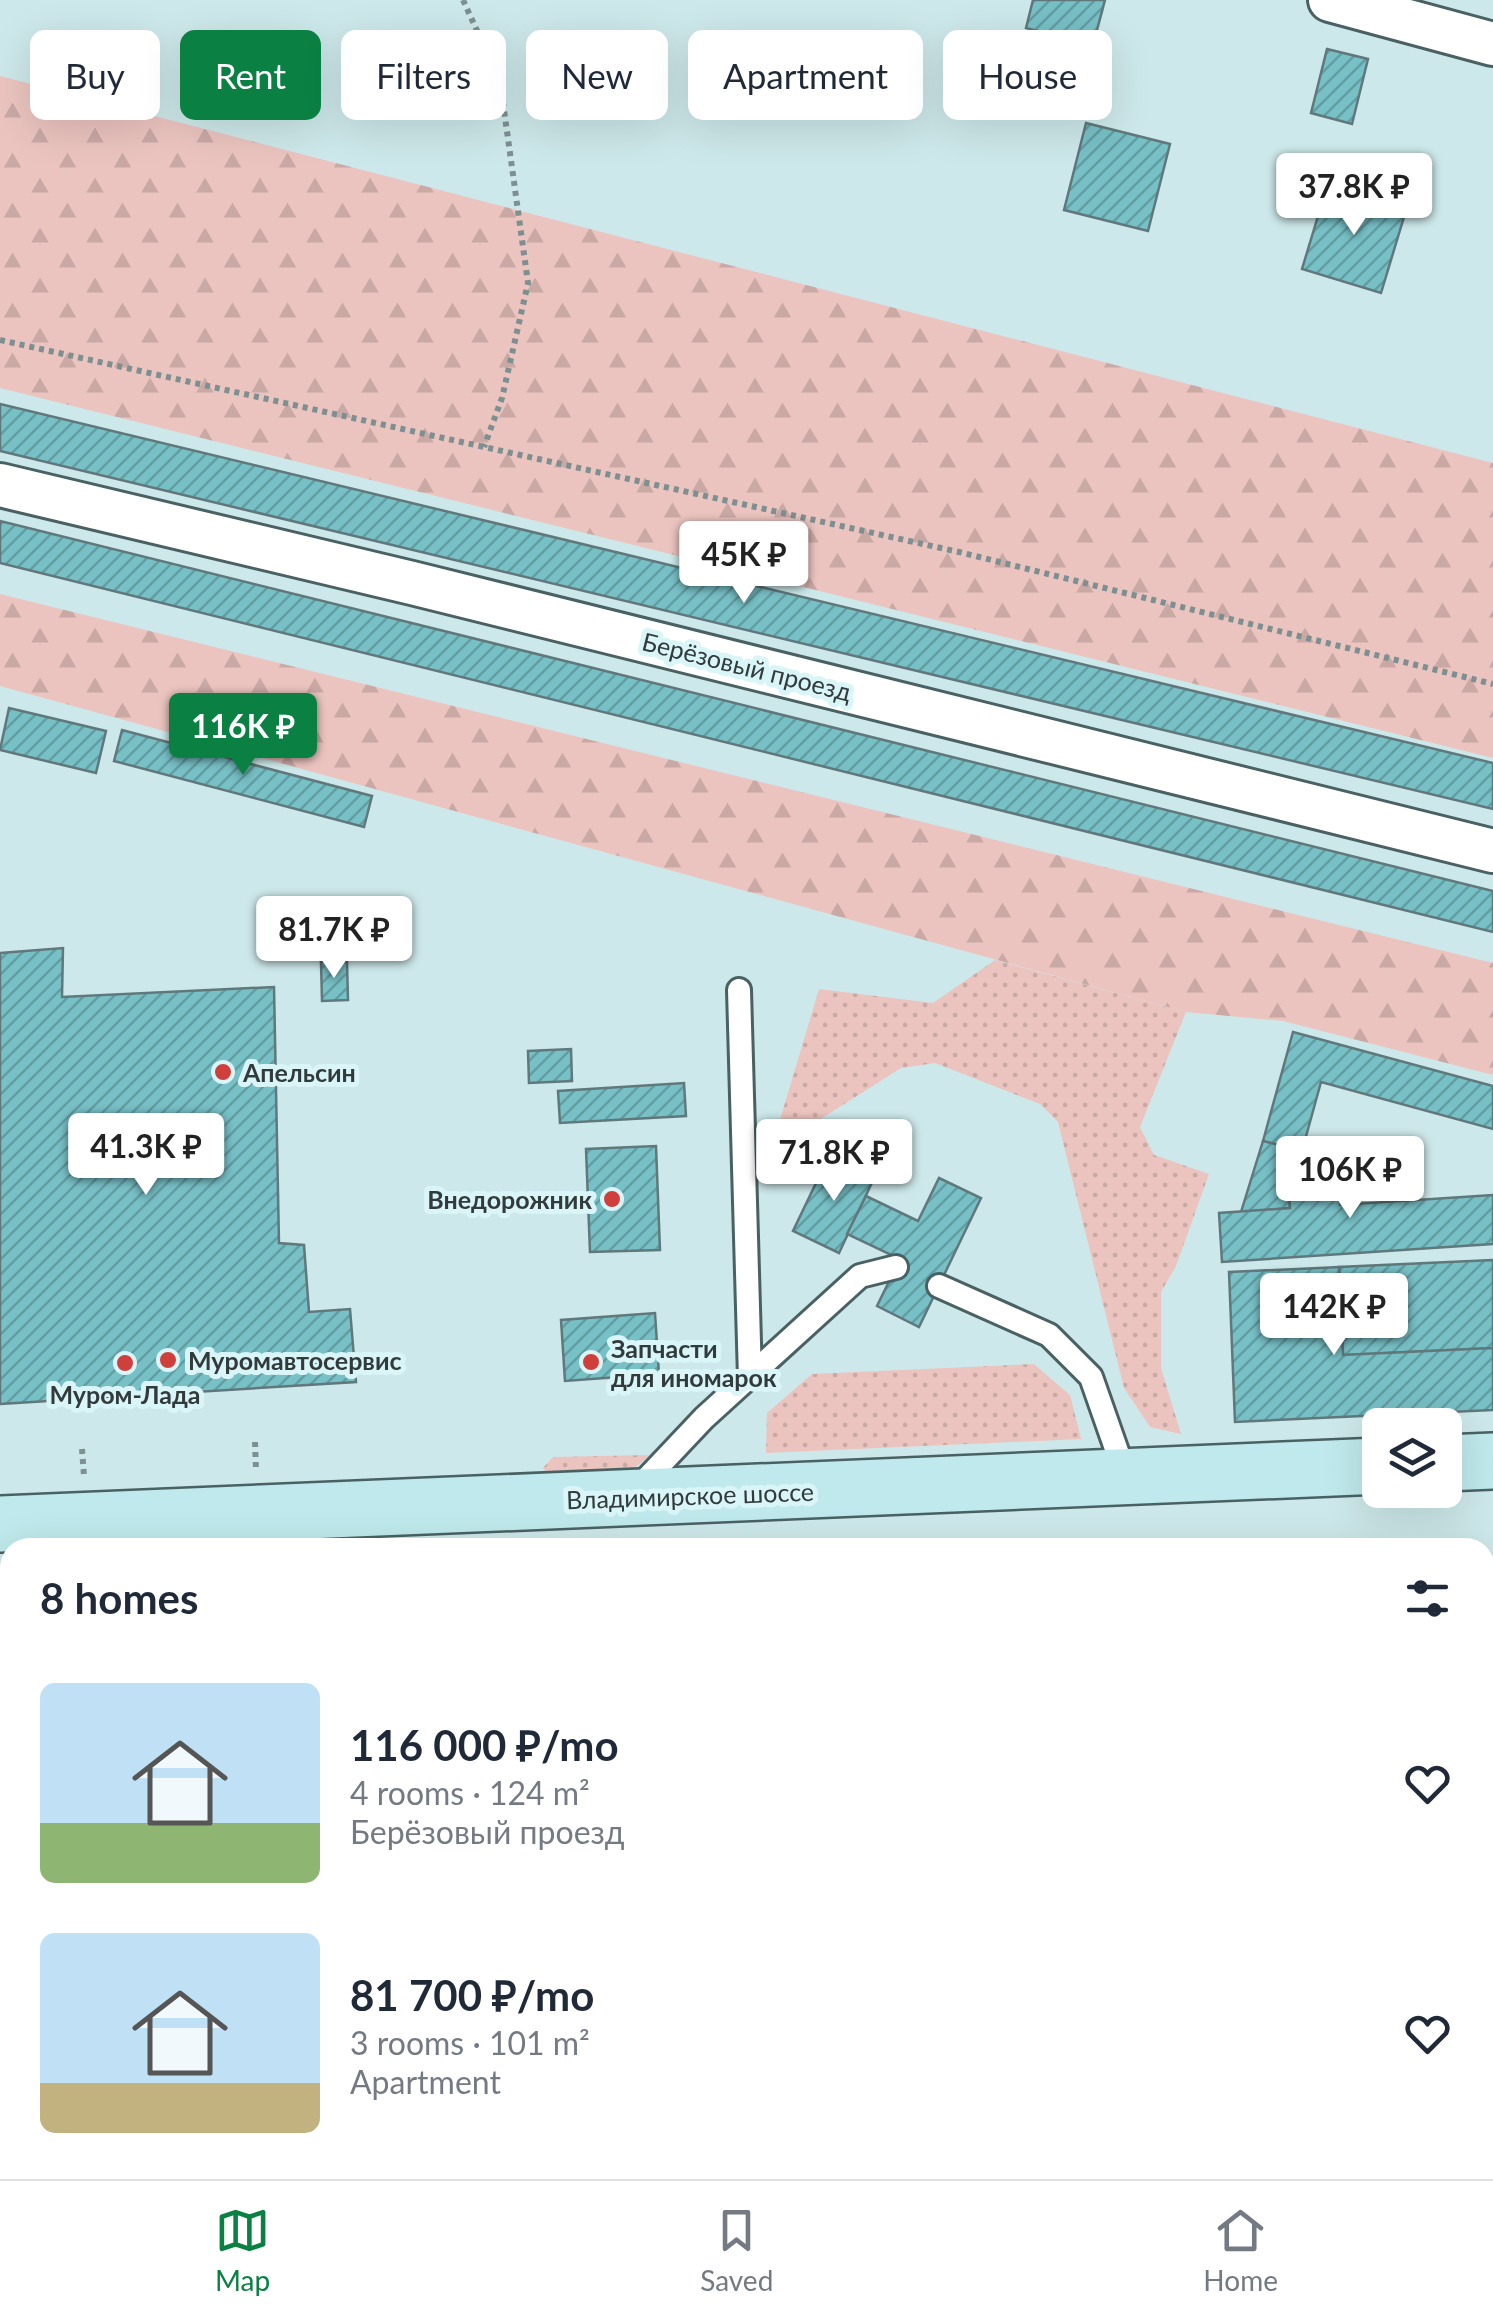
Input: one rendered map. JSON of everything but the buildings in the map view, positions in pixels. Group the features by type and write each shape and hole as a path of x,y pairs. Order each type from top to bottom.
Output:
{"main road":[{"path":"1462,1462 1493,1461"},
{"name":"Владимирское шоссе","path":"0,1524 168,1532 628,1498 1362,1467"}],"street":[{"path":"1330,0 1493,44"},
{"name":"Берёзовый проезд","path":"0,485 1493,851"}],"lane":[{"path":"739,990 750,1378"},
{"path":"628,1498 704,1418 860,1276 896,1268"},
{"path":"939,1286 1049,1334 1091,1377 1126,1477"}],"path":[{"path":"464,0 500,80 528,283 502,398 484,447"},
{"path":"0,340 959,552 1493,684"}],"green space":[{"path":"0,76 30,84 30,120 160,117 1493,463 1493,758 0,388"},
{"path":"0,594 1493,963 1493,1075 1283,1021 1186,1012 0,686"},
{"path":"995,960 1186,1012 1140,1127 1154,1155 1209,1174 1176,1266 1161,1292 1161,1368 1181,1434 1150,1427 1124,1388 1058,1122 1040,1104 935,1063 901,1068 808,1127 776,1133 819,989 933,1003"},
{"path":"1034,1364 1070,1395 1081,1439 766,1453 767,1413 812,1374"},
{"path":"649,1455 628,1471 602,1476 547,1474 543,1468 553,1457"}],"place":[{"name":"Апельсин","path":"223,1072"},
{"name":"Внедорожник","path":"612,1199"},
{"name":"Муромавтосервис","path":"168,1360"},
{"name":"Запчасти для иномарок","path":"591,1362"},
{"name":"Муром-Лада","path":"125,1363"}]}
